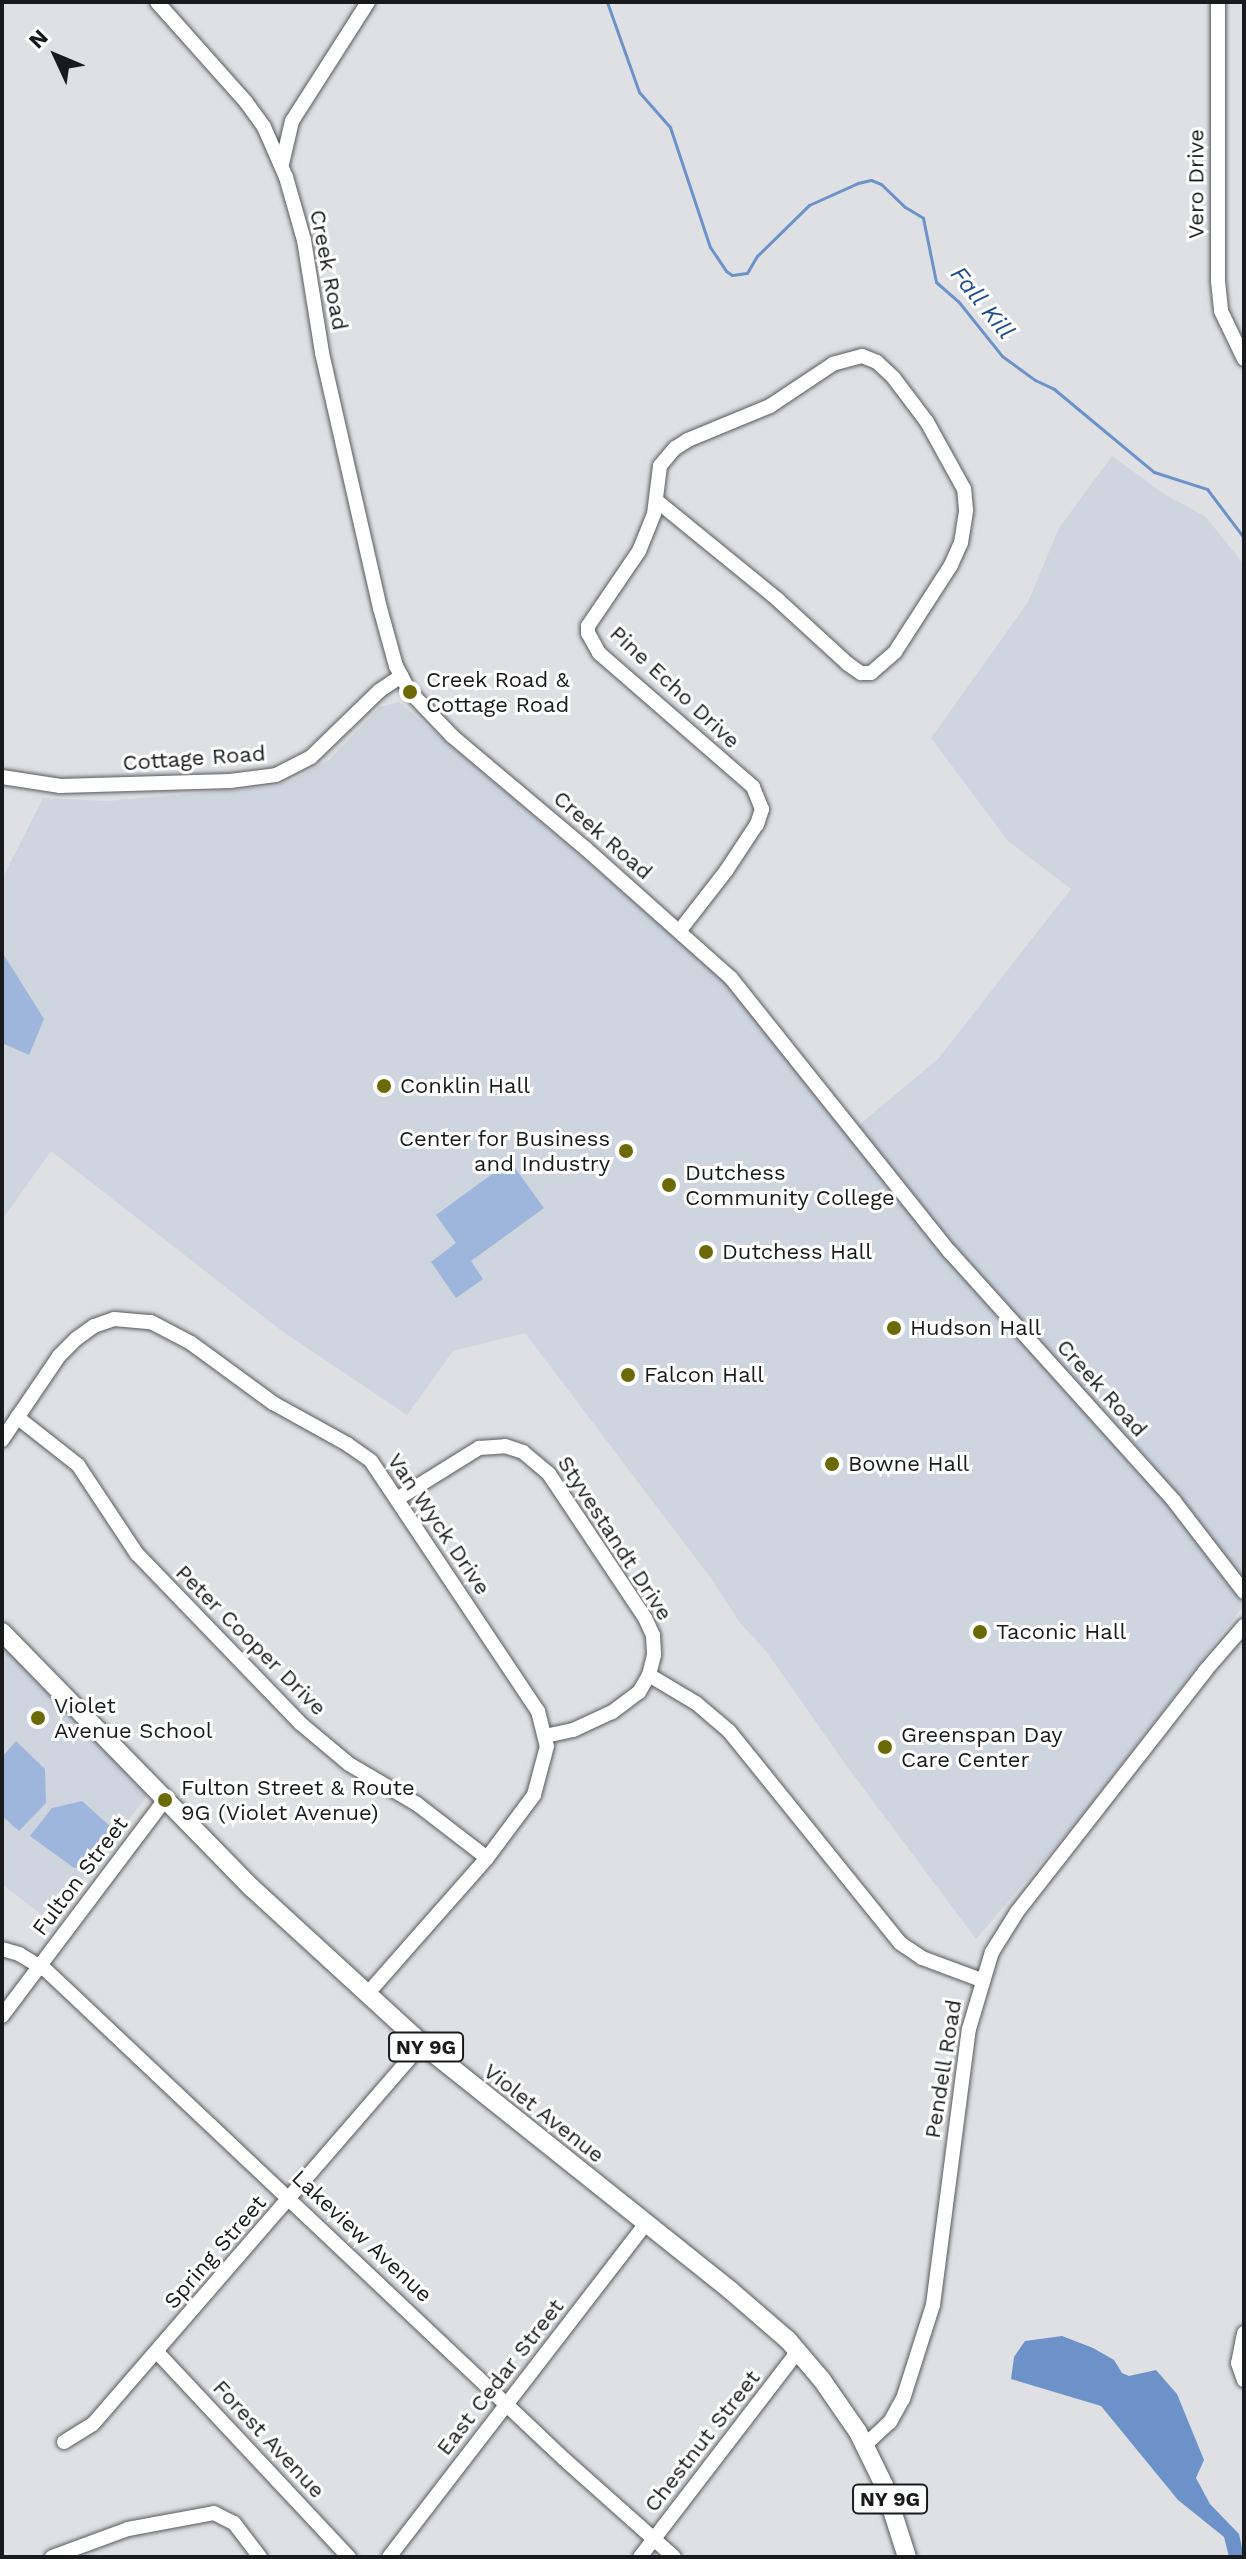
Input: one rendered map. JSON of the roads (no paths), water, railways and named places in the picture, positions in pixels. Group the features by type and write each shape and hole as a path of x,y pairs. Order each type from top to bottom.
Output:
{"main road":[{"name":"Violet Avenue","path":"2,1632 252,1888 422,2044 761,2316 798,2351 834,2395 865,2445 891,2504 907,2557"}],"street":[{"name":"Creek Road","path":"157,2 246,102 264,127 282,164 304,240 317,328 377,594 401,676 416,701 445,730 680,930 749,999 950,1252 1179,1507 1244,1592"},
{"path":"282,164 292,121 368,2"},
{"name":"Vero Drive","path":"1218,2 1218,281 1221,311 1244,359"},
{"path":"862,356 877,362 893,377 948,455 964,489 965,526 961,543 934,593 887,661 878,671 861,673 755,580 657,501 660,466 675,448 770,406 833,364 862,356"},
{"name":"Pine Echo Drive","path":"657,501 639,551 588,626 588,633 599,653 753,787 762,809 757,824 726,871 680,930"},
{"name":"Cottage Road","path":"2,777 32,784 78,786 230,781 276,775 311,757 379,691 401,676"},
{"name":"Van Wyck Drive","path":"2,1440 59,1356 94,1326 114,1319 151,1322 191,1343 273,1403 361,1452 371,1461 538,1711 545,1736"},
{"name":"Peter Cooper Drive","path":"17,1417 78,1465 137,1554 300,1723 349,1764 417,1804 487,1858"},
{"name":"Styvestandt Drive","path":"397,1499 479,1448 505,1446 531,1456 549,1474 650,1626 654,1644 649,1675"},
{"name":"Pendell Road","path":"865,2445 890,2422 903,2399 933,2305 965,2048 981,1980 998,1939 1244,1626"},
{"path":"367,1994 487,1858 534,1795 547,1746 545,1736 573,1730 620,1707 639,1692 649,1675 696,1703 729,1731 900,1943 922,1958 981,1980"},
{"name":"Fulton Street","path":"2,2016 165,1800"},
{"name":"Lakeview Avenue","path":"2,1949 40,1966 674,2557"},
{"name":"Spring Street","path":"64,2442 93,2424 291,2199 422,2044"},
{"name":"East Cedar Street","path":"389,2557 646,2223"},
{"path":"1244,2333 1238,2363 1244,2380"},
{"name":"Chestnut Street","path":"640,2557 798,2351"},
{"name":"Forest Avenue","path":"157,2352 349,2557"},
{"path":"52,2557 128,2529 214,2513 234,2523 260,2557"}],"waterway":[{"name":"Fall Kill","path":"607,2 639,92 670,127 710,247 726,271 732,275 747,273 757,256 809,205 858,183 871,180 881,184 905,207 923,218 936,282 958,301 1002,356 1035,380 1054,389 1154,472 1207,489 1244,538"}],"place":[{"name":"Creek Road & Cottage Road","path":"410,692"},
{"name":"Conklin Hall","path":"384,1086"},
{"name":"Center for Business and Industry","path":"626,1151"},
{"name":"Dutchess Community College","path":"669,1185"},
{"name":"Dutchess Hall","path":"706,1252"},
{"name":"Hudson Hall","path":"894,1328"},
{"name":"Falcon Hall","path":"628,1375"},
{"name":"Bowne Hall","path":"832,1464"},
{"name":"Taconic Hall","path":"980,1632"},
{"name":"Violet Avenue School","path":"38,1718"},
{"name":"Greenspan Day Care Center","path":"885,1747"},
{"name":"Fulton Street & Route 9G (Violet Avenue)","path":"165,1800"}]}
